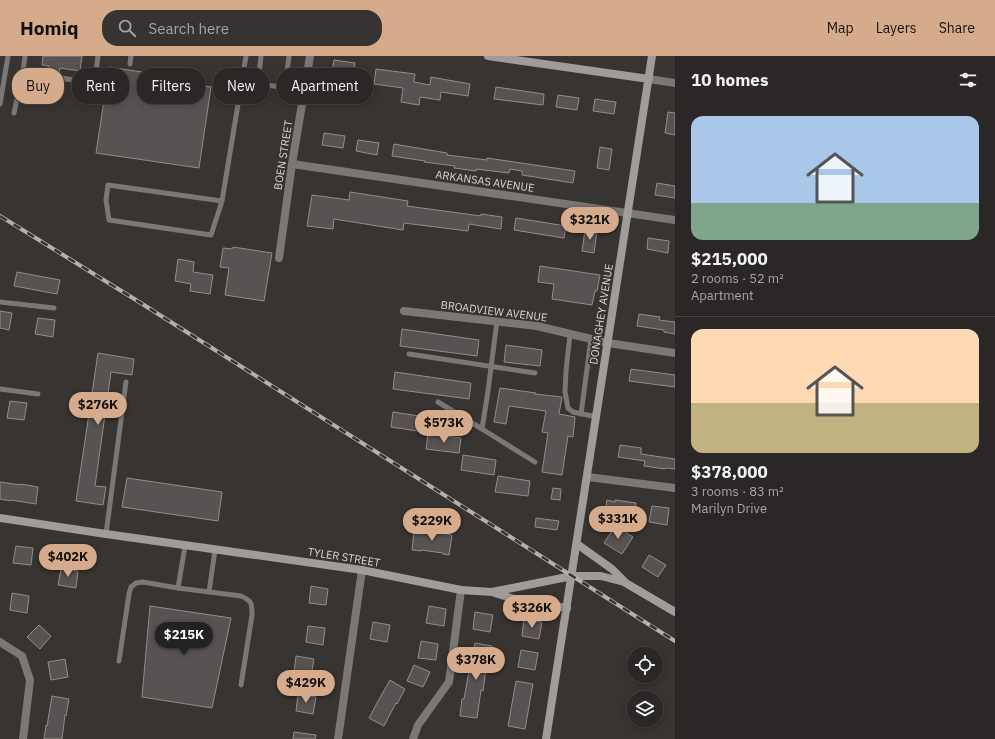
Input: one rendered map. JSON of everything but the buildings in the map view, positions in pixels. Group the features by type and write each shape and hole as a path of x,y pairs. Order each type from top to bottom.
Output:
{"street":[{"name":"BOEN STREET","path":"308,68 310,56"},
{"path":"488,56 675,83"},
{"name":"DONAGHEY AVENUE","path":"546,739 588,477 652,56"},
{"name":"BOEN STREET","path":"280,258 292,164 302,104"},
{"name":"ARKANSAS AVENUE","path":"292,164 675,220"},
{"name":"BROADVIEW AVENUE","path":"404,311 537,326 608,343 675,353"},
{"path":"588,477 675,488"},
{"name":"TYLER STREET","path":"0,518 185,546 362,570 461,590 492,592 572,576 601,576 624,582 675,612"},
{"path":"577,544 612,569 624,582"},
{"path":"338,739 362,570"},
{"path":"413,739 418,725 449,682 461,590"},
{"path":"492,592 514,599 567,608"},
{"path":"0,642 22,656 30,680 23,739"}],"lane":[{"path":"0,104 8,56"},
{"path":"23,68 25,56"},
{"path":"64,80 88,80 93,77 96,70 98,56"},
{"path":"130,64 131,56"},
{"path":"222,201 108,185 106,200 109,220 211,235 222,201 246,56"},
{"path":"261,56 258,84 277,87"},
{"path":"288,68 290,56"},
{"path":"14,113 16,104"},
{"path":"0,302 54,308"},
{"path":"482,429 497,321"},
{"path":"570,334 565,392 568,408 573,412 597,417"},
{"path":"581,414 591,339"},
{"path":"409,354 535,373"},
{"path":"106,534 126,382"},
{"path":"0,389 38,394"},
{"path":"438,402 535,462"},
{"path":"178,588 185,546"},
{"path":"209,592 215,550"},
{"path":"119,661 131,587 136,583 143,582 241,596 248,599 252,603 252,615 241,685"}],"railway":[{"path":"0,216 136,300 675,641"}]}
